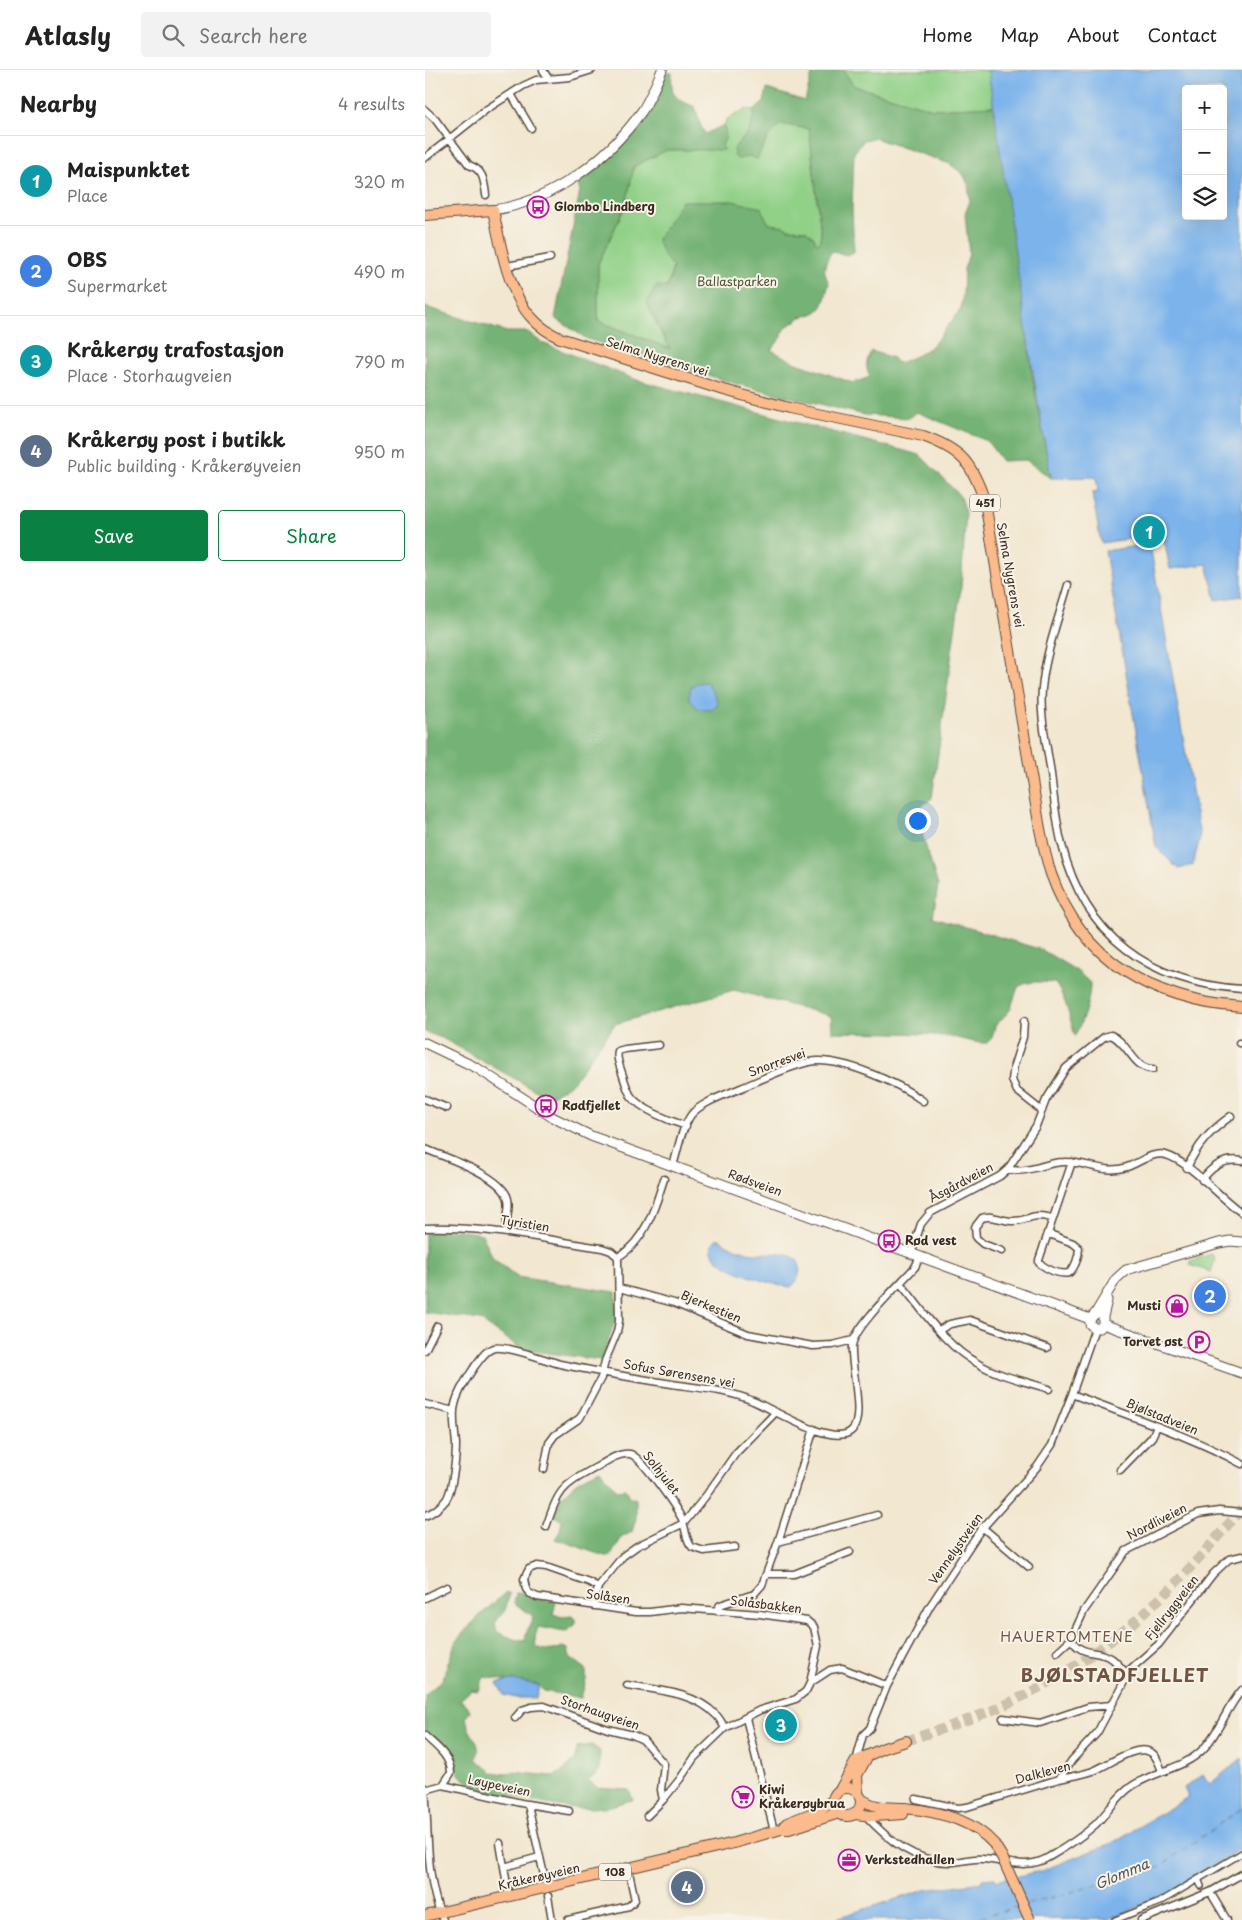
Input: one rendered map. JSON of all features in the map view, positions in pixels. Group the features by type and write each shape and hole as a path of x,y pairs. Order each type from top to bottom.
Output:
{"main road":[{"path":"425,215 493,210"},
{"name":"Selma Nygrens vei","path":"493,210 514,290 531,317 545,330 560,338 717,388 780,405 923,436 941,442 965,461 973,470 985,502 1040,829 1051,873 1064,904 1087,938 1123,970 1148,985 1177,997 1211,1005 1242,1007"},
{"path":"856,1761 906,1741"},
{"path":"854,1814 861,1805 857,1774 862,1764 871,1754"},
{"name":"108","path":"833,1800 856,1761"},
{"name":"108","path":"840,1790 848,1788 874,1806 907,1808 939,1814 962,1821 983,1833 994,1844 1002,1857 1030,1920"},
{"path":"833,1800 835,1808 839,1813"},
{"name":"Kråkerøyveien","path":"778,1830 787,1823 820,1810 833,1800"},
{"name":"108","path":"839,1813 846,1816 854,1814 887,1816 919,1811"},
{"name":"Kråkerøyveien","path":"425,1916 441,1916 509,1897 547,1892 628,1868 734,1843 778,1830 789,1829 839,1813"}],"street":[{"path":"543,70 549,78"},
{"path":"425,158 487,109 536,80 571,77 592,70"},
{"path":"493,210 514,205 549,192 598,158 613,145 642,110 653,92 662,70"},
{"path":"511,94 531,128"},
{"path":"425,110 469,165 476,167 484,176 486,195"},
{"path":"507,266 550,258"},
{"path":"1068,585 1049,648 1042,681 1042,707 1062,845 1078,890 1089,910 1113,940 1156,969 1196,983 1242,990"},
{"path":"1024,1021 1023,1037 1014,1065 1012,1080 1017,1091 1042,1111"},
{"path":"1008,1169 1036,1126 1057,1081 1066,1068 1108,1035 1118,1039 1142,1067 1153,1069"},
{"name":"Rødsveien","path":"425,1043 477,1068 552,1117 591,1136 1242,1373"},
{"path":"659,1045 618,1051 618,1058 625,1082 630,1094 638,1102 663,1118 686,1126"},
{"name":"Snorresvei","path":"673,1166 686,1126 693,1113 708,1103 796,1066 817,1061 840,1064 880,1077 913,1094 923,1102"},
{"path":"425,1099 447,1108"},
{"path":"1187,1168 1198,1146 1207,1134 1231,1116"},
{"path":"425,1150 472,1168 503,1190 508,1197 506,1222 511,1233"},
{"name":"Åsgårdveien","path":"916,1255 921,1224 930,1213 1000,1176 1008,1169 1017,1171 1054,1162 1072,1162 1114,1171 1163,1154 1187,1168 1242,1213"},
{"path":"1202,1180 1211,1169 1221,1163 1232,1160 1242,1161"},
{"path":"1047,1233 1079,1248 1079,1254 1073,1269 1069,1273 1062,1274 1039,1263 1039,1256 1052,1218 1072,1162"},
{"path":"544,1469 549,1443 583,1414 603,1372 619,1320 619,1257 632,1247 654,1212 663,1179"},
{"path":"1002,1251 983,1244 976,1238 975,1227 981,1218 990,1216 1012,1221 1034,1215 1052,1218"},
{"name":"Tyristien","path":"425,1228 457,1228 511,1233 602,1248 619,1257"},
{"path":"1097,1320 1109,1292 1120,1275 1135,1267 1219,1243 1230,1241 1242,1242"},
{"path":"853,1340 864,1324 915,1267 916,1255"},
{"path":"900,1283 952,1344 976,1363 990,1370 1049,1389"},
{"name":"Bjerkestien","path":"619,1288 674,1303 707,1315 726,1326 748,1334 813,1346 833,1346 853,1340"},
{"path":"939,1330 950,1324 970,1320 1047,1348"},
{"name":"Vennelystveien","path":"856,1761 863,1735 869,1728 887,1686 931,1606 983,1528 1044,1458 1052,1445 1072,1394 1097,1320"},
{"path":"425,1350 437,1326"},
{"name":"Sofus Sørensens vei","path":"454,1411 457,1398 466,1380 488,1350 494,1348 559,1364 728,1392 753,1400 815,1430 839,1436 850,1432 855,1426 857,1415 852,1356 853,1340"},
{"name":"Bjølstadveien","path":"1072,1394 1157,1426 1219,1452 1242,1464"},
{"path":"425,1404 454,1411 455,1461 446,1500 425,1516"},
{"path":"594,1606 598,1587 623,1556 637,1546 684,1523 705,1497 735,1453 776,1412"},
{"path":"1120,1470 1153,1437 1157,1426"},
{"name":"Solåsen","path":"598,1587 589,1582 541,1566 529,1569 524,1579 526,1589 533,1595 643,1613 681,1608 716,1610 720,1605 754,1594 762,1585 767,1574 815,1430"},
{"name":"Solhjulet","path":"546,1527 555,1501 561,1491 579,1477 618,1456 627,1454 641,1462 684,1523 689,1544 695,1550 704,1551 735,1547"},
{"name":"Nordliveien","path":"1057,1652 1071,1639 1084,1611 1126,1551 1198,1514 1219,1511 1242,1513"},
{"path":"778,1542 877,1515"},
{"path":"983,1528 1029,1567"},
{"path":"767,1574 793,1574 850,1552"},
{"name":"Fjellryggveien","path":"1059,1779 1072,1760 1097,1733 1125,1680 1126,1673 1159,1644 1213,1574 1229,1559 1242,1556"},
{"path":"425,1598 447,1587"},
{"name":"Solåsbakken","path":"716,1610 801,1619 811,1623 817,1637 818,1646 810,1683"},
{"path":"1071,1639 1075,1646 1082,1650 1110,1658 1126,1673"},
{"path":"647,1816 681,1780 694,1758 725,1728 760,1710 796,1699 805,1691 810,1683 829,1670 842,1668 887,1686"},
{"path":"627,1685 684,1697 702,1704 717,1715 725,1728"},
{"path":"866,1816 897,1844 909,1852 941,1862 951,1863 983,1859 1017,1864 1035,1864 1049,1858 1095,1825 1118,1798 1133,1786 1162,1771 1181,1766 1194,1758 1205,1747 1242,1690"},
{"path":"1003,1718 1040,1723 1088,1707 1112,1705"},
{"name":"Storhaugveien","path":"515,1718 521,1710 544,1706 643,1740 664,1764 661,1790 663,1800"},
{"path":"746,1718 778,1830"},
{"path":"425,1736 449,1762 451,1774 443,1785"},
{"name":"Dalkleven","path":"916,1799 963,1808 1059,1779 1094,1771 1137,1750 1149,1751 1157,1759 1162,1771"},
{"name":"Løypeveien","path":"425,1789 443,1785 528,1805 569,1811"},
{"path":"425,1789 427,1867 441,1916"},
{"path":"528,1805 553,1920"},
{"path":"883,1832 887,1816"},
{"path":"500,1843 509,1897"},
{"path":"1115,1920 1123,1919 1160,1902 1242,1853"},
{"path":"504,1867 539,1857"},
{"path":"568,1920 629,1906 634,1902 635,1897 628,1868"},
{"path":"1141,1920 1210,1892 1242,1874"},
{"path":"1199,1879 1201,1886"},
{"path":"1210,1892 1227,1920"}],"green space":[{"name":"Ballastparken","path":"813,70 843,70 854,86 933,109 994,106 1032,374 1051,478 1026,460 1002,461 987,441 917,412 909,418 865,415 737,384 587,339 555,318 580,191 577,182 607,160 620,147 649,107 666,73 672,73 673,91 678,99 695,107 705,134 724,125 726,137 722,145 724,150 667,150 634,166 626,204 598,264 598,321 670,349 647,303 656,286 668,287 673,267 664,256 657,240 682,201 732,201 762,208 769,224 783,226 788,229 805,230 815,238 815,242 819,243 821,234 809,129 781,124 768,137 757,159 749,156 738,159 734,156 734,149 750,130 754,111 764,102 767,89 805,101","holes":["875,138 950,164 963,174 968,184 970,201 965,214 969,254 964,269 961,309 933,345 918,355 900,363 896,362 893,358 871,351 867,364 870,377 853,383 794,362 771,350 782,337 782,333 786,328 800,317 814,313 822,307 829,283 825,274 825,267 832,251 847,255 854,252 852,210 854,153 864,140"]},
{"path":"843,70 988,70 994,106 933,109 854,86"},
{"path":"747,109 754,111 753,121 747,134 736,145 743,158 749,156 757,159 768,137 781,124 809,129 821,234 819,243 815,242 815,238 805,230 788,229 783,226 769,224 763,210 664,256 673,267 667,287 656,286 647,303 659,330 671,349 598,321 598,264 626,204 634,166 667,150 723,149 722,145 726,137 724,125 727,119"},
{"path":"425,307 507,332 528,332 542,343 637,380 920,455 961,497 966,513 961,587 932,798 922,806 914,808 938,886 933,917 1042,950 1077,971 1090,983 1089,997 1075,1036 1065,1002 1055,983 1031,982 1018,987 1010,1010 995,1026 992,1038 987,1043 950,1037 903,1033 832,1032 831,1016 734,990 615,1024 573,1082 549,1098 442,1038 425,1032"},
{"path":"425,1229 458,1230 482,1234 493,1258 517,1277 616,1292 617,1316 601,1360 533,1351 516,1345 480,1320 425,1312"},
{"path":"1212,1254 1215,1259 1211,1272 1190,1265 1190,1261"},
{"path":"600,1470 617,1490 626,1489 630,1497 636,1499 636,1518 632,1532 622,1537 610,1557 555,1539 560,1531 562,1521 555,1516 560,1498 579,1480"},
{"path":"506,1592 510,1594 505,1610 495,1623 497,1632 525,1641 533,1616 514,1603 516,1593 521,1592 536,1599 556,1602 553,1614 562,1617 572,1616 575,1619 575,1625 565,1632 538,1627 535,1637 536,1647 549,1650 562,1647 568,1649 570,1657 586,1669 586,1679 581,1698 544,1691 539,1685 484,1677 478,1691 471,1690 460,1700 467,1705 470,1711 466,1717 469,1729 478,1745 476,1759 492,1772 553,1776 562,1772 575,1759 577,1747 592,1745 600,1751 599,1771 588,1781 598,1788 629,1790 633,1800 605,1807 575,1808 527,1800 484,1789 472,1784 461,1776 452,1759 437,1740 425,1732 425,1695 442,1680 456,1641 476,1619"}],"water":[{"path":"988,70 1242,70 1242,596 1216,600 1207,564 1170,569 1163,534 1101,543 1092,493 1098,492 1096,477 1051,478"},
{"path":"1150,544 1200,837 1193,865 1178,869 1156,847 1105,551"},
{"path":"706,682 717,701 717,705 712,710 698,709 689,698 691,687 697,683"},
{"path":"716,1239 720,1239 748,1252 793,1257 798,1261 800,1268 798,1278 790,1287 753,1278 738,1272 715,1257 712,1248"},
{"path":"512,1680 539,1685 536,1698 516,1698 504,1695 497,1683"},
{"name":"Glomma","path":"1242,1758 1242,1849 1159,1899 1108,1919 830,1920 925,1890 982,1882 982,1879 995,1878 996,1881 1041,1871 1112,1843 1188,1797 1184,1788 1203,1775 1210,1784"}],"ferry route":[{"path":"1028,1904 1158,1868 1242,1808"},
{"path":"970,1920 1020,1906"}],"tunnel":[{"path":"906,1741 974,1718 1013,1701 1051,1681 1087,1658 1122,1632 1166,1593 1242,1509"}],"place":[{"name":"Glombo Lindberg","path":"538,207"},
{"name":"Maispunktet","path":"1149,532"},
{"name":"Rødfjellet","path":"546,1106"},
{"name":"Rød vest","path":"889,1241"},
{"name":"OBS","path":"1210,1296"},
{"name":"Musti","path":"1177,1306"},
{"name":"Torvet øst","path":"1199,1342"},
{"name":"Kråkerøy trafostasjon","path":"781,1725"},
{"name":"Kiwi Kråkerøybrua","path":"743,1797"},
{"name":"Verkstedhallen","path":"849,1860"},
{"name":"Kråkerøy post i butikk","path":"687,1887"}],"district":[{"name":"HAUERTOMTENE","path":"1067,1637"},
{"name":"BJØLSTADFJELLET","path":"1115,1676"}]}
